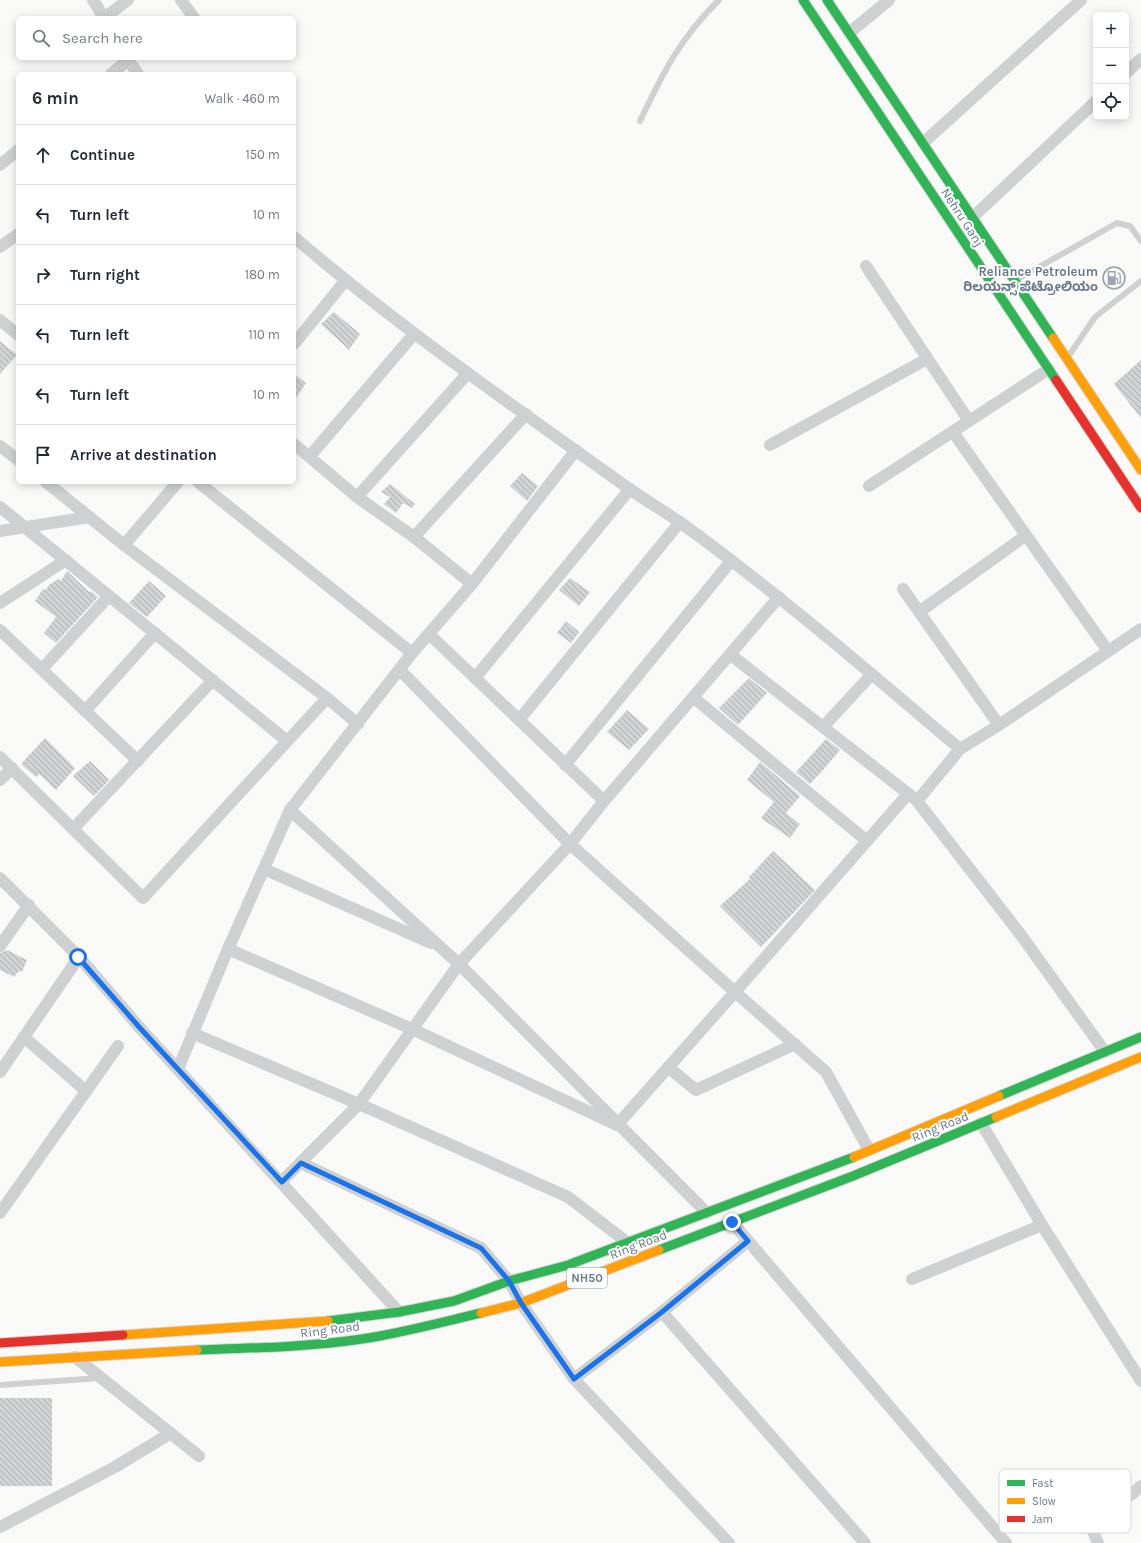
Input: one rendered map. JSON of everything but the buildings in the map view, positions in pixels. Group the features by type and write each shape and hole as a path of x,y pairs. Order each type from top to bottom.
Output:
{"main road":[{"name":"Nehru Ganj","path":"803,0 1141,508"},
{"name":"Nehru Ganj","path":"827,0 1141,470"},
{"name":"Ring Road","path":"0,1343 265,1327 399,1312 454,1301 509,1281 568,1265 707,1213 850,1158 1141,1037"},
{"name":"Ring Road","path":"0,1362 74,1356 305,1346 362,1338 422,1327 521,1303 853,1176 1141,1057"}],"street":[{"path":"92,0 103,16"},
{"path":"107,16 128,0"},
{"path":"181,0 193,16"},
{"path":"849,33 889,0"},
{"path":"923,143 1081,0"},
{"path":"1129,70 1141,58"},
{"path":"113,72 126,60"},
{"path":"128,60 137,72"},
{"path":"972,218 1093,104"},
{"path":"0,165 16,152"},
{"path":"0,247 16,235"},
{"path":"296,239 345,281 414,334 630,489 680,522 780,596 960,749"},
{"path":"866,266 969,421"},
{"path":"296,342 345,281"},
{"path":"0,320 16,333"},
{"path":"310,456 414,334"},
{"path":"770,445 927,359"},
{"path":"869,486 1049,369"},
{"path":"357,497 468,373"},
{"path":"414,537 526,414"},
{"path":"953,432 1108,652"},
{"path":"0,446 16,458"},
{"path":"296,446 357,497 414,537 472,584"},
{"path":"178,1069 228,949 290,810 412,654 472,584 576,450"},
{"path":"49,484 124,545 327,698 358,724"},
{"path":"124,545 176,484"},
{"path":"200,484 412,654"},
{"path":"475,678 630,489"},
{"path":"0,507 287,740"},
{"path":"0,531 90,517"},
{"path":"519,720 680,522"},
{"path":"919,612 1025,536"},
{"path":"0,603 66,560"},
{"path":"566,765 731,561"},
{"path":"903,589 998,725"},
{"path":"42,670 109,596"},
{"path":"282,1182 359,1104 459,964 570,844 604,801 731,655 780,596"},
{"path":"617,1124 867,841 913,798 960,749 1141,629"},
{"path":"0,630 138,761"},
{"path":"85,711 155,633"},
{"path":"429,634 604,801"},
{"path":"731,655 913,798 1021,935 1105,1052"},
{"path":"400,670 570,844 826,1072 869,1150"},
{"path":"823,727 872,674"},
{"path":"73,829 213,680"},
{"path":"0,757 143,898 327,698"},
{"path":"694,698 867,841"},
{"path":"0,780 12,768"},
{"path":"290,810 459,964 707,1213"},
{"path":"264,869 440,947"},
{"path":"0,878 78,957 140,1028 399,1312"},
{"path":"0,946 28,905"},
{"path":"228,949 412,1029 617,1124"},
{"path":"0,1072 78,957"},
{"path":"192,1033 359,1104 568,1197 628,1243"},
{"path":"24,1037 86,1091"},
{"path":"668,1067 696,1090 795,1044"},
{"path":"0,1213 118,1046"},
{"path":"981,1123 1042,1225 1141,1381"},
{"path":"301,1163 481,1248 509,1281 521,1303 574,1379 729,1543"},
{"path":"732,1222 1006,1543"},
{"path":"912,1279 1042,1225"},
{"path":"574,1379 662,1312 748,1241"},
{"path":"662,1312 865,1543"},
{"path":"74,1356 199,1456"},
{"path":"0,1527 115,1467 171,1433"},
{"path":"1131,1495 1141,1486"},
{"path":"1094,1533 1098,1543"}],"lane":[{"path":"640,121 678,47 700,19 719,0"},
{"path":"1015,281 1117,223 1130,226 1141,241"},
{"path":"1067,359 1095,317 1141,281"},
{"path":"0,1385 101,1378"}],"traffic: fast":[{"path":"803,0 1056,380"},
{"path":"827,0 1053,338"},
{"path":"999,1096 1141,1037"},
{"path":"659,1250 853,1176 996,1117"},
{"path":"328,1321 399,1312 454,1301 509,1281 568,1265 854,1157"},
{"path":"197,1350 280,1347 342,1342 392,1334 481,1313"}],"traffic: slow":[{"path":"1053,338 1141,470"},
{"path":"996,1117 1141,1057"},
{"path":"854,1157 999,1096"},
{"path":"481,1313 521,1303 659,1250"},
{"path":"123,1335 328,1321"},
{"path":"0,1362 197,1350"}],"traffic: jam":[{"path":"1056,380 1141,508"},
{"path":"0,1343 123,1335"}],"place":[{"name":"Reliance Petroleum ರಿಲಯನ್ಸ್ ಪೆಟ್ರೋಲಿಯಂ","path":"1114,278"}],"route":[{"path":"78,957 140,1028 282,1182 301,1163 481,1248 509,1281 521,1303 574,1379 662,1312 748,1241 732,1222"}]}
